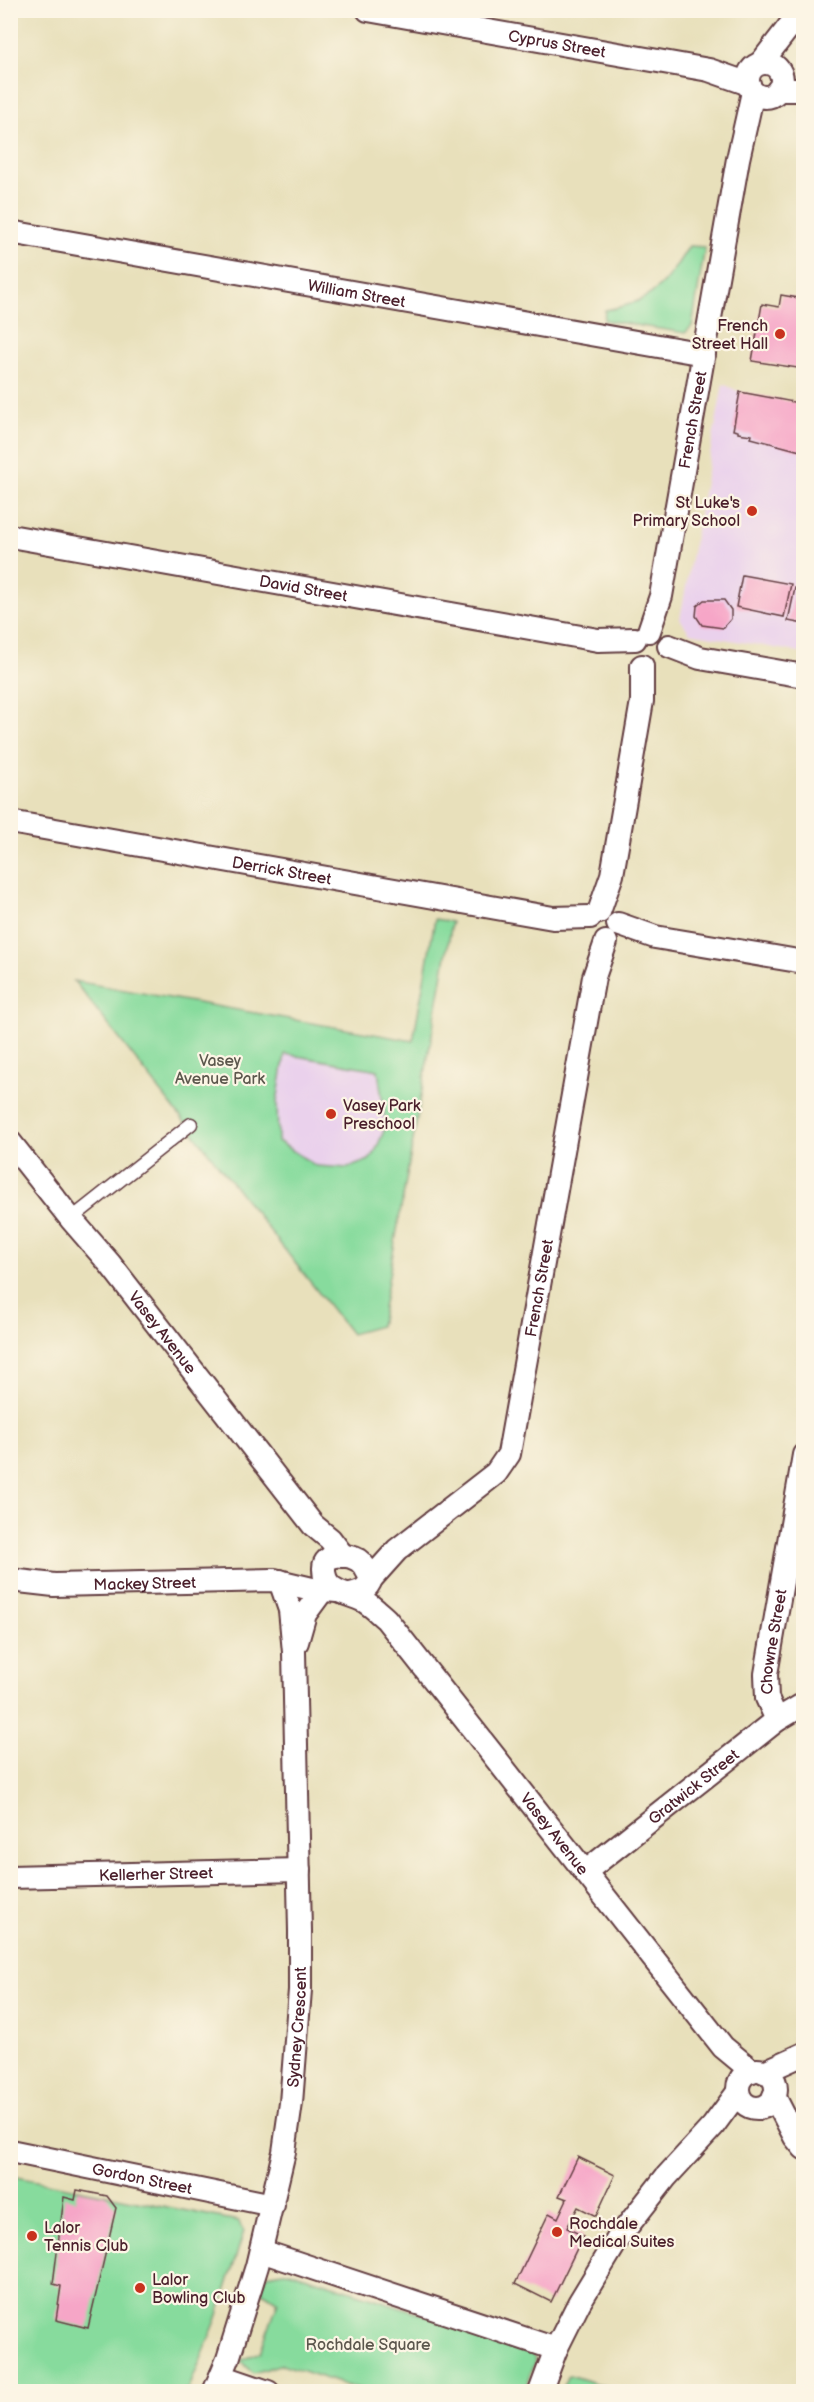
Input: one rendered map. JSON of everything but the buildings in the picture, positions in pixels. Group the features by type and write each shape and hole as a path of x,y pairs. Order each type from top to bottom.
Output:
{"street":[{"name":"Cyprus Street","path":"368,10 709,70 804,83"},
{"name":"French Street","path":"345,1575 376,1558 397,1550 496,1473 509,1454 738,159 765,79 801,12"},
{"name":"Cyprus Street","path":"765,79 804,90"},
{"name":"William Street","path":"10,232 704,354"},
{"name":"David Street","path":"10,536 804,676"},
{"name":"Derrick Street","path":"10,822 804,962"},
{"name":"Vasey Avenue","path":"10,1142 71,1219 111,1264 313,1525 330,1539 345,1575 367,1603 386,1619 799,2143"},
{"name":"Chowne Street","path":"777,1720 767,1698 766,1674 804,1455"},
{"name":"Mackey Street","path":"10,1580 54,1585 280,1581 345,1575"},
{"name":"Sydney Crescent","path":"294,1652 305,1614 345,1575"},
{"name":"Sydney Crescent","path":"218,2384 261,2251 273,2205 285,2142 296,2047 300,1990 294,1652 290,1610 280,1581"},
{"name":"Gratwick Street","path":"585,1872 777,1720 804,1704"},
{"name":"Kellerher Street","path":"10,1876 299,1870"},
{"path":"540,2391 556,2349 600,2265 619,2237 666,2177 713,2126 756,2089 803,2055"},
{"name":"Gordon Street","path":"10,2151 273,2205"},
{"path":"261,2251 556,2349"},
{"path":"218,2384 268,2391"}],"lane":[{"path":"71,1219 191,1124"}],"shaded area":[{"name":"St Luke's Primary School","path":"723,384 740,392 803,404 803,653 690,633 680,619"},
{"name":"Vasey Park Preschool","path":"285,1053 378,1070 386,1126 369,1160 348,1168 316,1166 278,1141 277,1102"}],"green space":[{"path":"689,246 705,247 692,326 685,333 604,320 605,310 635,302 656,290 665,281"},
{"name":"Vasey Avenue Park","path":"435,919 452,922 380,1326 351,1334 74,981 413,1041","holes":["285,1054 378,1070 386,1126 369,1160 348,1168 316,1166 278,1141 277,1102"]},
{"name":"Lalor Bowling Club","path":"11,2176 238,2221 244,2231 217,2318 188,2391 11,2391"},
{"name":"Rochdale Square","path":"289,2271 531,2349 535,2360 524,2392 363,2391 282,2364 254,2373 240,2361 260,2352 278,2302 261,2291 267,2275"},
{"path":"569,2375 620,2391 562,2391"}],"place":[{"name":"French Street Hall","path":"780,334"},
{"name":"St Luke's Primary School","path":"752,511"},
{"name":"Vasey Park Preschool","path":"331,1114"},
{"name":"Rochdale Medical Suites","path":"557,2232"},
{"name":"Lalor Tennis Club","path":"32,2236"},
{"name":"Lalor Bowling Club","path":"140,2288"}]}
